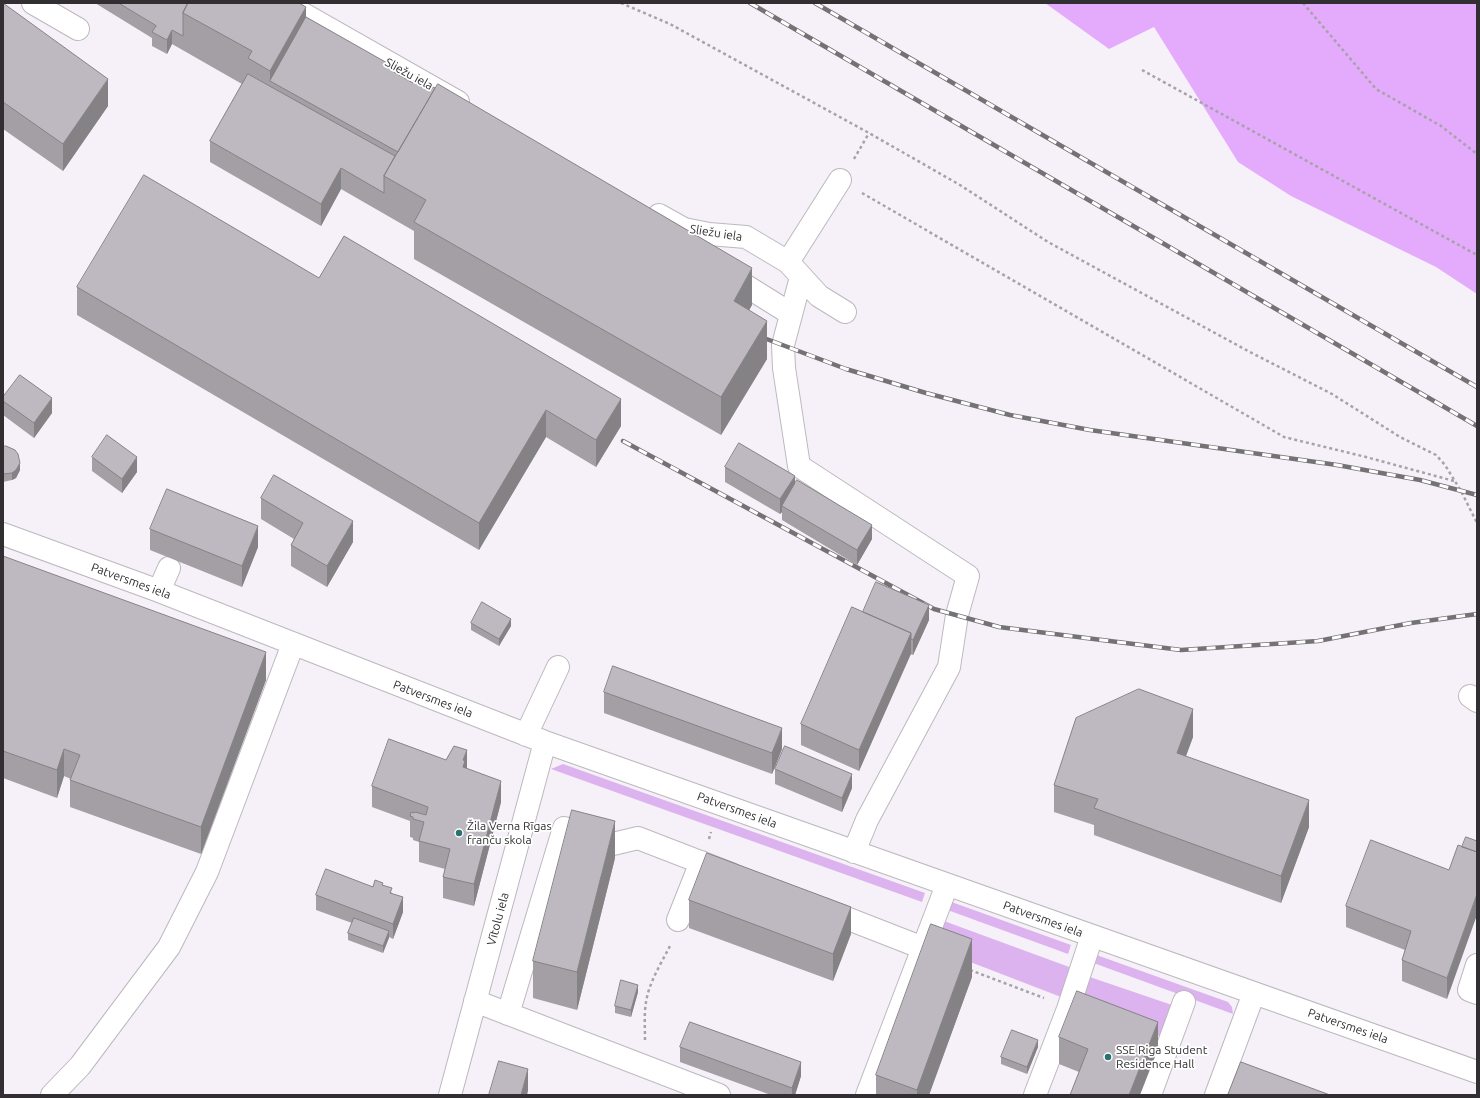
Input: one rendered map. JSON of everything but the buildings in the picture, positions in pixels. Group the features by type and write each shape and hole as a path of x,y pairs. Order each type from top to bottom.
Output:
{"street":[{"path":"33,3 78,29"},
{"name":"Sliežu iela","path":"284,3 475,111"},
{"path":"840,180 794,270 791,314 783,345 784,368 799,466 968,576 958,616 949,667 867,820 854,852"},
{"name":"Sliežu iela","path":"644,206 684,229 708,234 746,237 794,270 819,296 845,312"},
{"path":"684,229 706,258 791,314"},
{"name":"Patversmes iela","path":"3,534 159,591 535,739 1477,1072"},
{"path":"159,591 169,568"},
{"path":"52,1095 80,1066 169,947 207,872 293,644"},
{"name":"Vītolu iela","path":"450,1095 476,1001 535,739 558,667"},
{"path":"508,1014 564,828 613,844 638,838 753,882"},
{"path":"678,920 701,862"},
{"path":"867,1095 947,885"},
{"path":"804,902 923,948"},
{"path":"1035,1095 1068,1009 1092,936"},
{"path":"1477,965 1469,990 1477,993"},
{"path":"1216,1095 1254,993"},
{"path":"476,1001 718,1095"},
{"path":"1150,1095 1184,1002"}],"path":[{"path":"621,3 670,24 869,133 960,185 1048,242 1241,347 1332,394 1400,437 1436,454 1455,481 1477,523"},
{"path":"1303,3 1376,88 1441,126 1477,154"},
{"path":"1142,70 1477,255"},
{"path":"869,133 840,180 1284,437 1455,481"},
{"path":"647,1068 644,1026 646,1001 652,981 678,931 678,920"}],"shaded area":[{"path":"1045,3 1477,3 1477,294 1436,267 1291,196 1238,162 1154,27 1109,49"},
{"path":"563,764 925,893 922,902 551,769"},
{"path":"946,900 1071,945 1068,954 942,908"},
{"path":"944,921 1072,968 1061,997 934,948"},
{"path":"1091,953 1228,1002 1232,1007 1233,1014 1088,961"},
{"path":"1084,975 1172,1005 1160,1036 1074,1004"}],"railway":[{"path":"750,3 1477,426"},
{"path":"815,3 1477,387"},
{"path":"756,335 846,369 926,393 1010,415 1090,430 1337,465 1420,480 1477,495"},
{"path":"623,441 934,609 999,627 1181,650 1318,641 1411,623 1477,614"}],"place":[{"name":"Žila Verna Rīgas franču skola","path":"459,833"},
{"name":"SSE Riga Student Residence Hall","path":"1108,1057"}]}
